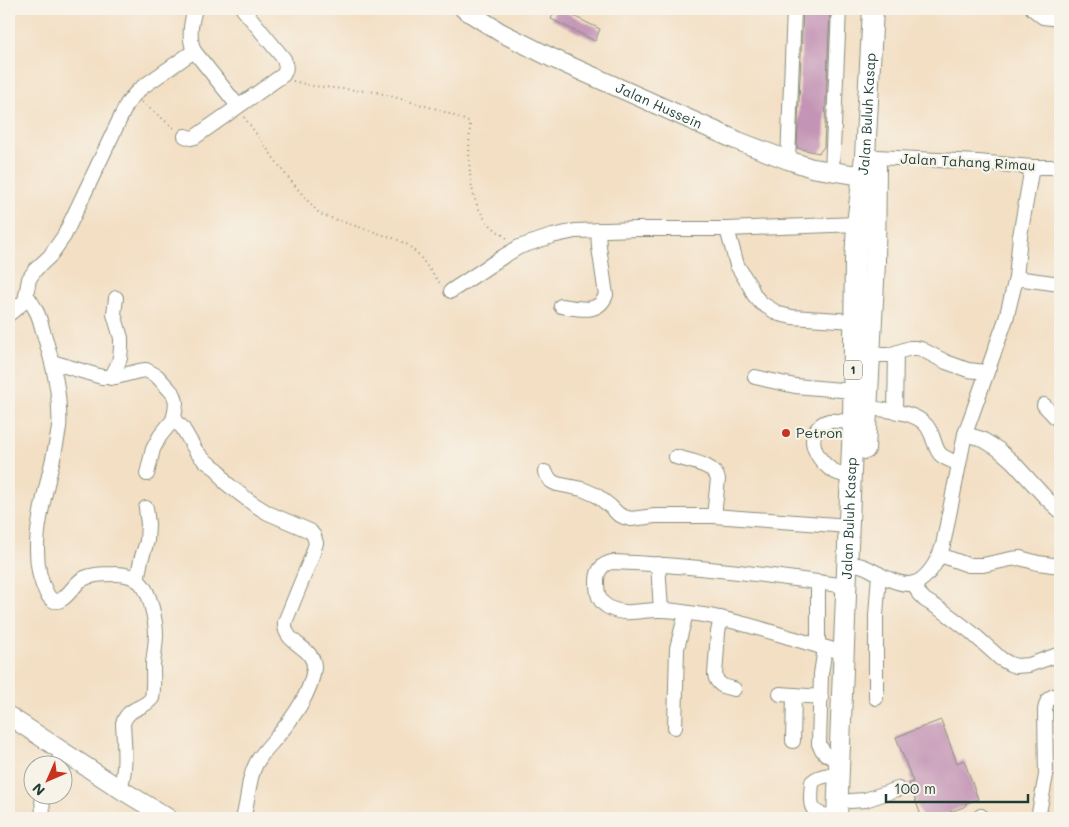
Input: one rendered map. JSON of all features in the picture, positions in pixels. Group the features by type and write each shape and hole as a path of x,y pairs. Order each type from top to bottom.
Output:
{"highway":[{"name":"Jalan Buluh Kasap","path":"843,814 829,649 846,586 853,391 855,261 863,176 873,9"},
{"name":"Jalan Buluh Kasap","path":"843,814 875,263 875,177 883,9"},
{"path":"855,261 875,263"}],"main road":[{"name":"Jalan Hussein","path":"464,9 485,16 500,32 552,58 729,137 812,168 863,176"},
{"path":"9,716 55,754"},
{"path":"72,765 120,789 168,818"}],"street":[{"path":"195,9 191,25 191,45 238,106"},
{"path":"185,136 195,137 283,75 286,70 284,59 242,9"},
{"path":"788,160 794,9"},
{"path":"832,172 839,9"},
{"path":"1032,9 1043,17 1060,19"},
{"path":"9,314 25,301 29,279 35,270 54,252 64,236 134,95 194,51"},
{"name":"Jalan Tahang Rimau","path":"876,157 1060,167"},
{"path":"858,565 908,584 914,583 926,576 940,555 965,434 1006,319 1016,278 1020,236 1032,166"},
{"path":"452,291 519,247 552,236 575,231 727,230 857,224"},
{"path":"561,306 592,309 598,307 603,302 606,295 598,230"},
{"path":"727,230 737,265 760,303 779,314 792,317 854,321"},
{"path":"1016,278 1060,284"},
{"path":"27,296 36,310 52,362 58,391 59,425 38,531 37,555 40,575 46,592 52,600 62,600 77,583 90,576 99,574 129,575 137,580 147,591 154,617 156,634 152,698 148,703 130,711 123,723 124,770 120,789"},
{"path":"110,378 120,358 121,348 121,338 114,314 116,298"},
{"path":"870,355 880,356 916,348 968,370 986,372"},
{"path":"895,411 896,353"},
{"path":"52,362 110,378 138,370 146,370 152,372 169,389 174,396 176,408 172,420 153,448 147,474"},
{"path":"756,377 795,386 853,391"},
{"path":"1044,406 1060,422"},
{"path":"867,408 895,411 923,421 931,430 938,451 948,460 959,464"},
{"path":"172,420 182,427 196,452 218,470 225,482 268,514 310,531 316,543 284,628 293,641 310,655 314,664 312,679 302,702 292,718 263,753 252,770 243,818"},
{"path":"850,476 830,469 814,450 812,441 815,431 821,424 829,421 852,422"},
{"path":"965,434 982,439 998,449 1060,511"},
{"path":"676,457 707,467 717,474 714,516"},
{"path":"544,472 551,481 582,489 596,495 624,517 631,519 655,516 714,516 849,526"},
{"path":"137,580 147,541 148,524 146,508"},
{"path":"940,555 968,565 983,565 1020,558 1060,566"},
{"path":"829,649 721,618 661,610 626,612 615,610 607,607 597,593 597,573 605,564 612,562 658,564 724,570 846,586"},
{"path":"658,564 661,610"},
{"path":"876,698 876,616 879,574"},
{"path":"818,582 829,649 822,674 819,744 824,754 831,758 839,767 817,777 812,782 810,804 814,810 824,816 843,814 865,800 898,789"},
{"path":"914,583 919,594 925,600 971,632 1001,659 1010,664 1016,666 1029,665 1060,654"},
{"path":"675,727 677,648 686,613"},
{"path":"721,618 717,641 715,675 720,685 734,689"},
{"path":"780,694 820,697"},
{"path":"792,741 794,695"},
{"path":"1038,818 1046,775 1045,710 1049,699 1060,695"},
{"path":"42,804 43,818"}],"path":[{"path":"283,75 288,80 308,86 380,93 440,110 469,122 469,163 477,204 491,226 519,247"},
{"path":"134,95 185,136"},
{"path":"238,106 245,120 286,175 320,214 396,239 408,245 418,254 444,289 452,291"}],"building":[{"path":"556,9 600,29 595,41 551,19"},
{"path":"803,9 830,9 824,147 819,153 797,148"},
{"path":"941,720 957,763 964,760 978,799 965,804 966,806 937,817 936,815 922,818 909,783 913,782 896,737"}],"place":[{"name":"Petron","path":"786,433"}]}
